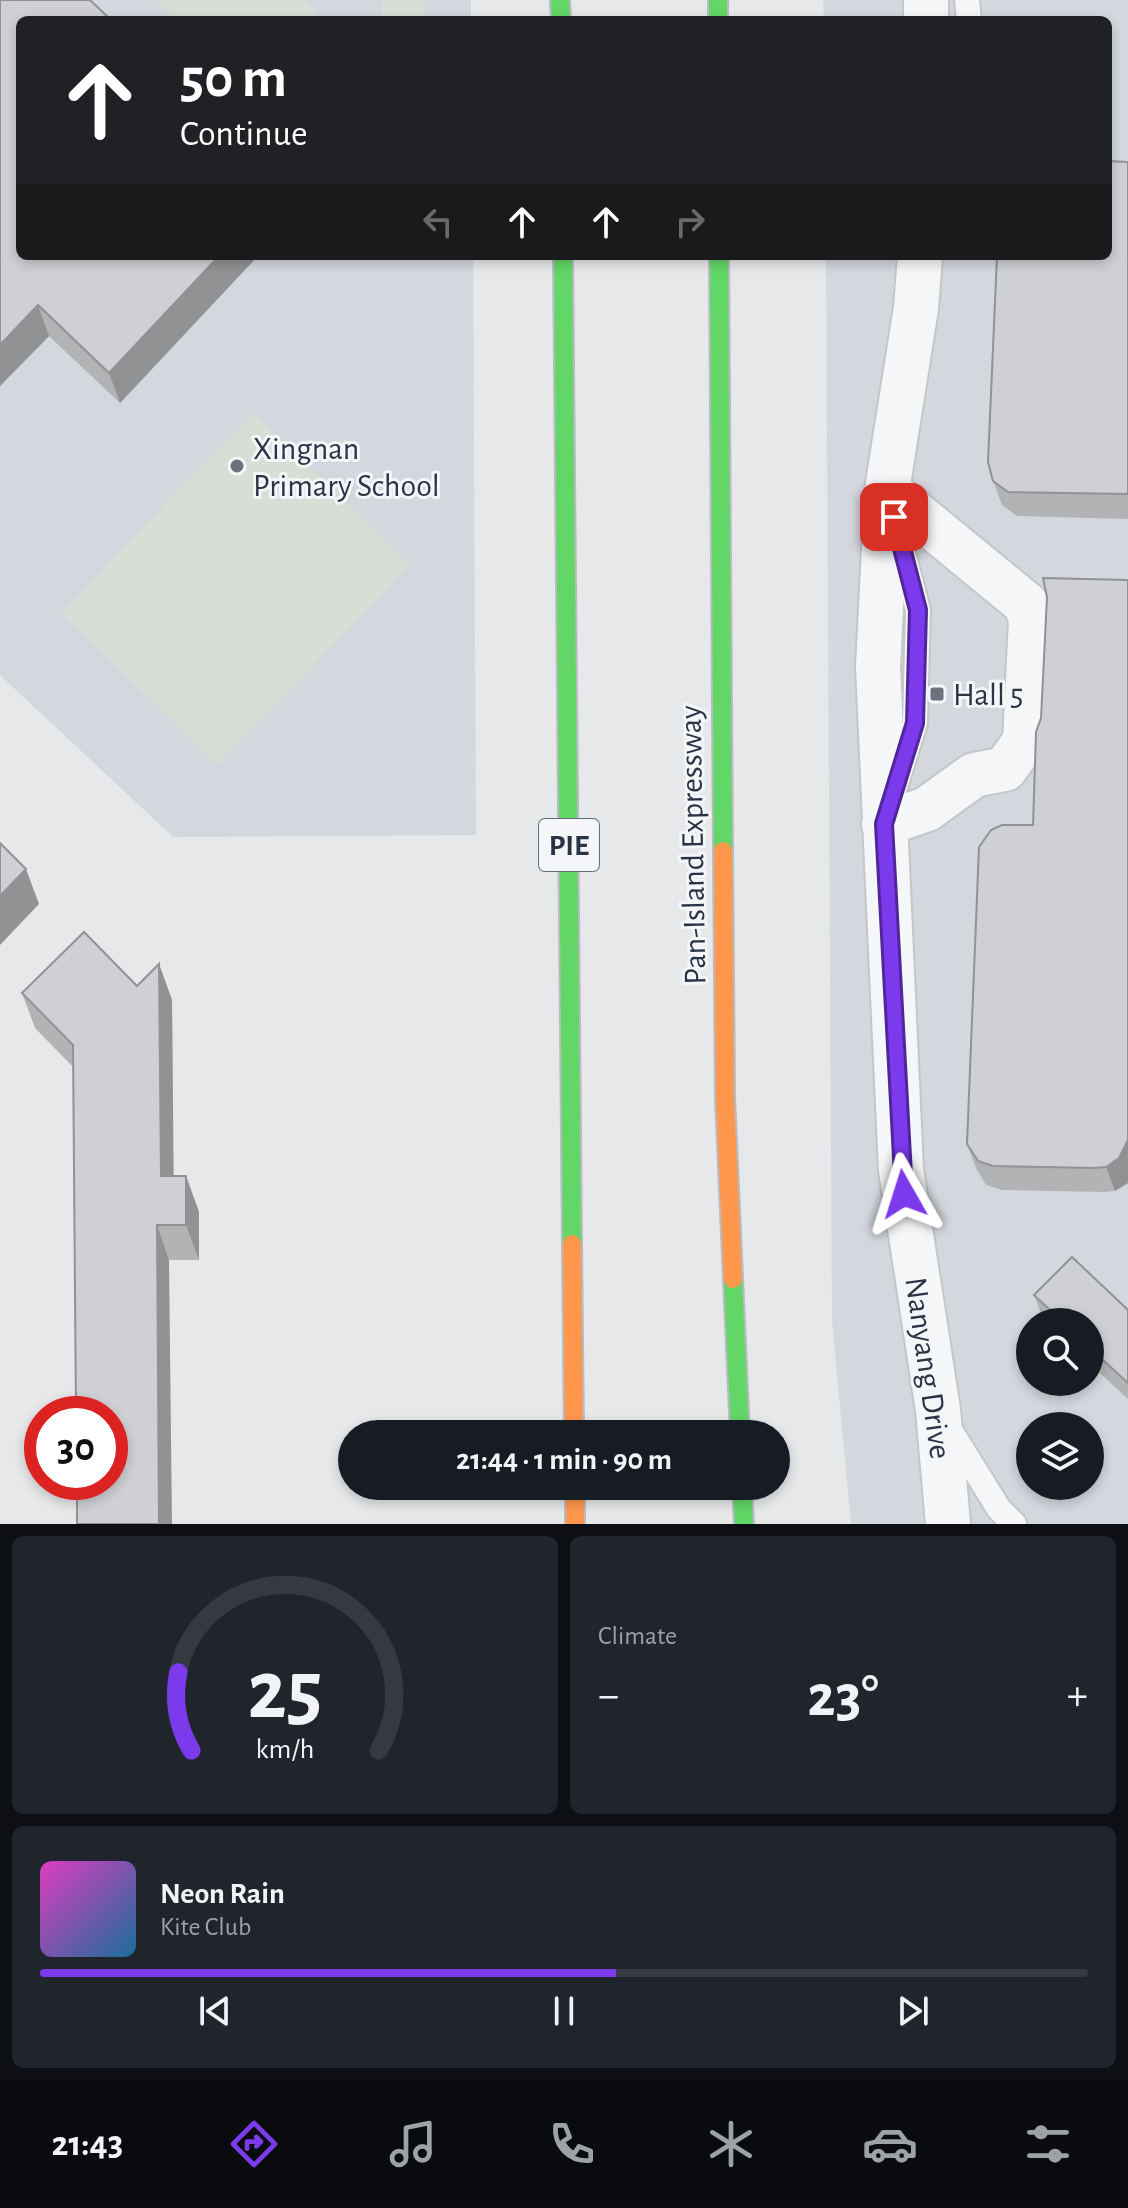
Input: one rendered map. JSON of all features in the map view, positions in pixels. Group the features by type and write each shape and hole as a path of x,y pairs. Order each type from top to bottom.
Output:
{"highway":[{"name":"PIE","path":"565,260 574,1420"},
{"name":"Pan-Island Expressway","path":"719,260 725,1098 739,1420"},
{"path":"575,1500 575,1524"},
{"path":"743,1500 744,1524"}],"street":[{"name":"Nanyang Drive","path":"923,266 887,490 878,667 901,1170 938,1410 948,1524"},
{"path":"884,824 927,809 974,775 1005,769 1018,755 1025,741 1031,620 1026,604 887,490"}],"lane":[{"path":"938,1410 999,1509 1014,1524"}],"shaded area":[{"name":"Xingnan Primary School","path":"0,0 471,0 471,16 16,16 16,260 473,260 476,835 173,837 0,675"},
{"path":"157,0 305,0 316,11 311,16 173,16"},
{"path":"382,0 425,0 425,16 382,16"},
{"path":"823,0 1128,0 1128,1524 851,1524 832,1321 826,260 1112,260 1112,16 824,16"},
{"path":"253,413 410,565 217,765 61,613"}],"building":[{"path":"0,0 90,0 107,16 16,16 16,260 215,260 109,373 38,305 0,345"},
{"path":"1112,161 1128,162 1128,494 1008,492 993,481 988,462 997,260 1112,260"},
{"path":"1043,578 1128,580 1128,1140 1119,1158 1106,1167 993,1166 978,1161 967,1144 979,847 991,830 1002,825 1033,825 1036,732 1041,718 1047,597"},
{"path":"0,843 26,869 0,896"},
{"path":"84,932 137,986 159,964 161,1176 186,1176 186,1225 157,1225 159,1524 77,1524 77,1500 128,1500 128,1396 76,1396 73,1045 22,993"},
{"path":"1072,1257 1128,1310 1128,1383 1104,1361 1104,1308 1048,1308 1034,1295"}],"traffic: fast":[{"path":"560,0 561,16"},
{"path":"718,0 718,16"},
{"path":"563,260 572,1244"},
{"path":"719,260 723,851"},
{"path":"733,1279 739,1420"},
{"path":"743,1500 744,1524"}],"traffic: slow":[{"path":"723,851 725,1098 733,1279"},
{"path":"572,1244 574,1420"},
{"path":"575,1500 575,1524"}],"place":[{"name":"Xingnan Primary School","path":"237,466"},
{"name":"Hall 5","path":"937,694"}],"route":[{"path":"894,517 918,610 915,723 884,824 904,1194"}]}
